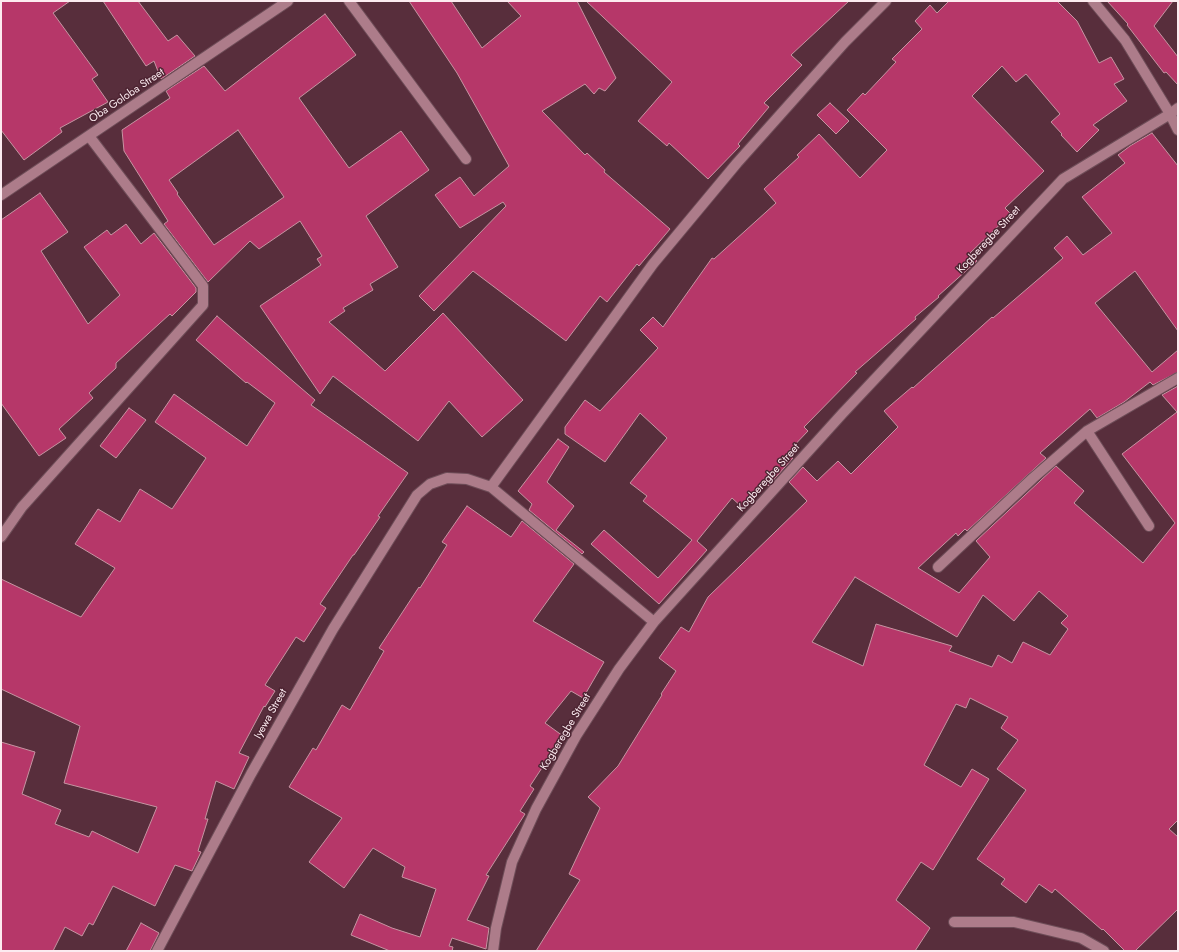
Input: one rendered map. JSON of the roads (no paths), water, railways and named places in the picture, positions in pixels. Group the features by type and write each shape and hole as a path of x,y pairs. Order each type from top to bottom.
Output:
{"street":[{"name":"Oba Goloba Street","path":"1,195 288,1"},
{"path":"349,1 466,159"},
{"path":"654,622 491,487 653,264 737,163 845,42 886,1"},
{"path":"1093,1 1125,40 1174,111 1178,130"},
{"name":"Kogberegbe Street","path":"493,951 496,928 512,862 536,809 576,736 619,669 654,622 842,414 1063,179 1174,111"},
{"path":"1,536 22,507 203,305 203,286 89,136"},
{"path":"938,567 1033,478 1087,431 1178,378"},
{"path":"1087,431 1149,526"},
{"name":"Iyewa Street","path":"157,951 251,774 333,629 417,495 430,484 447,478 467,479 491,487"},
{"path":"954,922 1014,922 1081,938 1104,951"}]}
